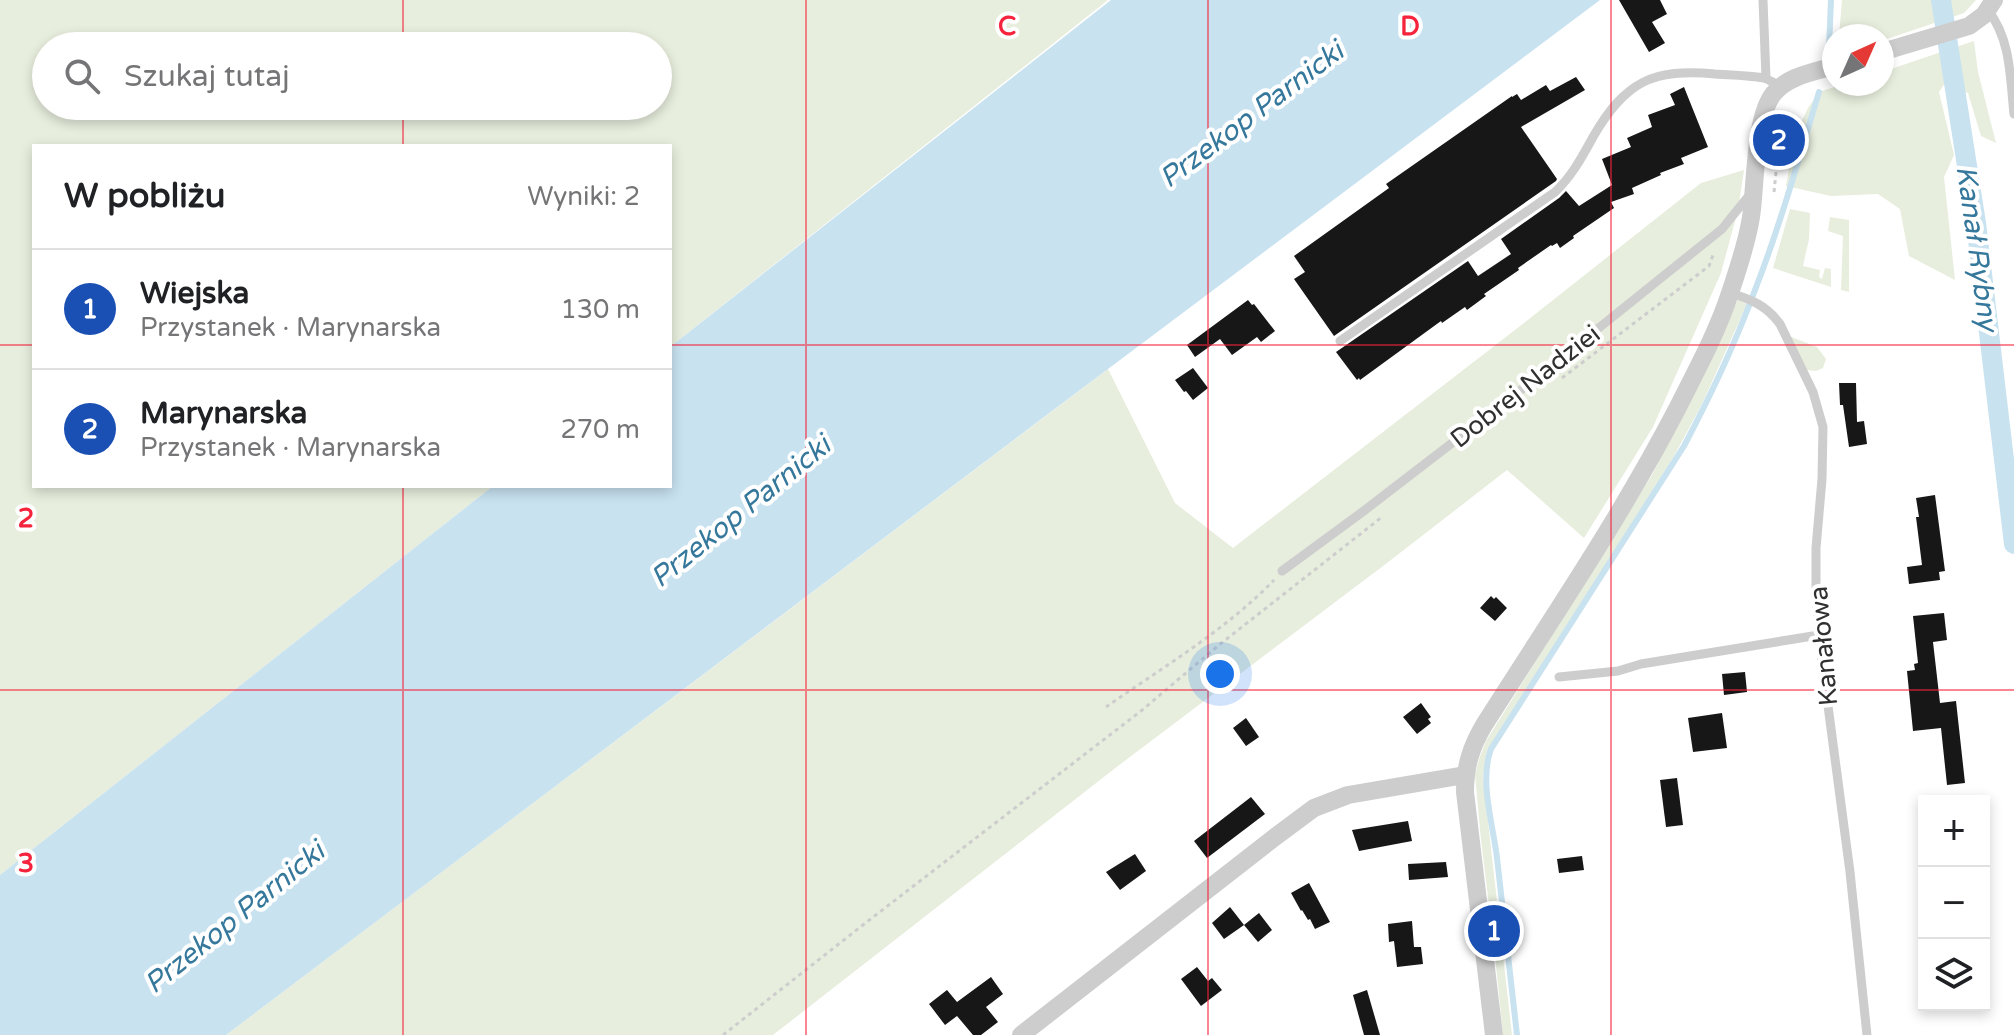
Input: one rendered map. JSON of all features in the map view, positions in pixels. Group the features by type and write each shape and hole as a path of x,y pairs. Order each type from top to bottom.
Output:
{"street":[{"path":"1894,48 1978,21 1991,5"},
{"path":"1494,1035 1465,792 1468,759 1484,725 1649,462 1735,294 1755,187 1760,133 1773,82 1822,70"},
{"path":"1021,1035 1314,808 1348,795 1465,775"}],"lane":[{"path":"1340,341 1555,192 1570,178 1607,115 1627,92 1643,82 1675,73 1709,73 1773,82 1763,0"},
{"path":"1991,5 2008,56 2014,114"},
{"name":"Dobrej Nadziei","path":"1282,571 1534,380 1722,229 1755,187"},
{"name":"Kanałowa","path":"1735,294 1761,304 1780,324 1813,392 1823,427 1816,594 1867,1035"},
{"path":"1559,677 1618,671 1641,664 1819,635"}],"path":[{"path":"1774,192 1780,131"},
{"path":"1558,381 1709,266 1722,229"},
{"path":"723,1035 1141,711 1219,645 1381,518"},
{"path":"1106,707 1197,644 1261,594 1282,571"}],"green space":[{"path":"0,0 1108,0 672,345 672,144 32,144 32,488 490,488 0,875"},
{"path":"1842,0 1976,0 1964,13 1894,37 1894,24 1840,24"},
{"path":"1974,41 1978,72 1996,143 1981,136 1968,93 1945,83 1939,92 1954,155 1944,177 1955,280 1909,256 1900,209 1878,194 1831,196 1786,186 1795,135 1819,92 1822,91 1822,96 1894,96 1894,68"},
{"path":"1744,170 1738,210 1721,273 1653,427 1584,538 1507,470 1114,769 773,1035 226,1035 1108,369 1175,503 1233,548 1701,183"},
{"path":"1790,209 1810,213 1809,239 1803,266 1820,270 1819,277 1822,279 1825,268 1831,269 1831,287 1773,268"},
{"path":"1830,217 1849,220 1849,292 1841,290 1843,236 1828,231"},
{"path":"1738,299 1747,304 1702,404 1674,456 1486,756 1483,777 1512,1035 1503,1035 1495,955 1499,954 1495,913 1490,913 1475,775 1479,759 1486,741 1652,475"},
{"path":"1789,336 1817,347 1826,359 1823,368 1807,370"}],"water":[{"name":"Przekop Parnicki","path":"1111,0 1600,0 226,1035 0,1035 0,875 490,488 672,488 672,345"}],"building":[{"path":"1619,0 1660,0 1667,14 1652,22 1665,43 1649,52"},
{"path":"1576,77 1585,90 1521,127 1556,181 1334,336 1294,279 1305,272 1294,256 1389,188 1386,184 1512,96 1517,94 1521,100 1546,85 1550,91"},
{"path":"1684,87 1708,147 1681,158 1684,164 1632,188 1634,194 1611,202 1614,208 1560,248 1557,243 1551,245 1467,310 1465,307 1441,321 1357,380 1336,352 1468,261 1478,276 1511,254 1501,239 1566,191 1579,206 1612,185 1602,159 1631,147 1627,138 1652,127 1648,115 1675,105 1670,94"},
{"path":"1248,300 1275,331 1261,342 1257,337 1232,355 1220,339 1195,357 1187,345"},
{"path":"1193,368 1208,388 1193,400 1175,380"},
{"path":"1839,383 1856,383 1857,422 1864,421 1867,444 1849,447 1843,405 1840,405"},
{"path":"1935,495 1945,571 1939,572 1940,580 1909,584 1907,567 1922,565 1916,498"},
{"path":"1491,596 1507,608 1495,621 1480,608"},
{"path":"1944,613 1947,640 1933,642 1940,703 1956,701 1965,783 1947,785 1941,728 1913,731 1907,671 1915,670 1914,664 1918,663 1913,616"},
{"path":"1745,672 1747,692 1724,695 1722,674"},
{"path":"1421,703 1431,717 1428,719 1431,723 1417,734 1403,717"},
{"path":"1722,713 1727,748 1693,752 1688,718"},
{"path":"1246,718 1259,737 1246,746 1233,728"},
{"path":"1677,778 1683,825 1666,827 1660,780"},
{"path":"1251,797 1265,814 1207,858 1194,841"},
{"path":"1408,821 1412,841 1359,851 1352,830"},
{"path":"1135,854 1146,871 1120,890 1106,872"},
{"path":"1582,856 1584,870 1559,873 1557,859"},
{"path":"1446,862 1448,877 1409,880 1408,864"},
{"path":"1309,883 1330,922 1315,929 1291,893"},
{"path":"1230,907 1244,925 1224,939 1212,923"},
{"path":"1259,913 1272,930 1258,942 1244,925"},
{"path":"1412,921 1414,947 1421,947 1423,964 1397,967 1394,941 1389,942 1388,924"},
{"path":"1197,967 1208,981 1212,978 1222,990 1201,1006 1181,979"},
{"path":"991,977 1003,994 986,1007 998,1022 981,1035 973,1035 957,1016 945,1025 929,1004 947,990 957,1002"},
{"path":"1367,990 1380,1035 1364,1035 1353,995"}],"waterway":[{"path":"1830,24 1831,0"},
{"name":"Kanał Rybny","path":"1941,0 1976,223 2014,544"},
{"path":"1517,1035 1488,803 1486,775 1491,749 1684,446 1704,408 1764,266 1819,92"}],"place":[{"name":"Marynarska","path":"1779,140"},
{"name":"Wiejska","path":"1494,931"}]}
